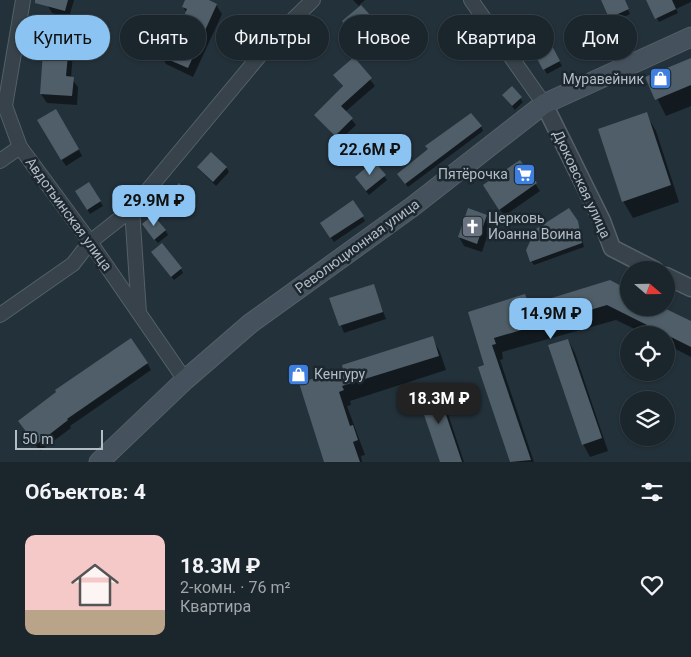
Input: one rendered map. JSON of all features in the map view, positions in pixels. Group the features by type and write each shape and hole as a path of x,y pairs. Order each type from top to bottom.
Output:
{"main road":[{"name":"Революционная улица","path":"99,462 185,380 251,323 412,207 544,104 691,37"}],"street":[{"name":"Авдотьинская улица","path":"23,0 2,104 20,147 90,242 185,380"},
{"path":"0,315 74,264 90,242 132,209 276,36 313,0"},
{"path":"472,0 544,104"},
{"name":"Дюковская улица","path":"544,104 602,221 612,248 637,261"},
{"path":"0,161 20,147"},
{"path":"132,209 140,314"},
{"path":"675,280 691,288"}],"building":[{"path":"35,0 68,0 65,11 35,3"},
{"path":"185,0 209,0 217,4 206,28 206,15 184,15 187,9 182,7"},
{"path":"601,0 625,0 629,9 616,15 608,15"},
{"path":"646,0 672,0 676,9 655,19"},
{"path":"361,5 370,15 349,15"},
{"path":"554,50 560,61 543,70 538,60 554,60"},
{"path":"691,58 691,85 655,100 645,77"},
{"path":"42,60 68,60 66,76 74,77 72,96 40,94"},
{"path":"169,60 192,60 188,68"},
{"path":"350,60 357,60 372,78 341,106 353,118 335,136 314,115 343,86 333,75"},
{"path":"512,86 522,97 512,106 502,95"},
{"path":"56,109 79,149 61,160 37,120"},
{"path":"647,112 671,185 622,202 598,129"},
{"path":"471,113 482,126 405,184 397,174 428,149 425,146"},
{"path":"211,152 227,167 213,182 197,167"},
{"path":"520,160 537,183 499,210 483,185"},
{"path":"374,161 386,175 366,191 355,177"},
{"path":"89,182 101,201 87,210 75,191"},
{"path":"179,183 192,196 176,212 163,199"},
{"path":"353,200 364,216 330,238 320,223"},
{"name":"Церковь Иоанна Воина","path":"468,208 487,215 477,244 458,237"},
{"path":"569,208 578,221 582,243 530,262 526,250 536,229"},
{"path":"153,215 166,230 154,240 142,224"},
{"path":"162,243 182,268 171,277 151,252"},
{"path":"610,280 620,285 620,312 607,305 494,338 496,344 492,345 531,460 510,462 478,367 484,365 468,312 525,294 529,305"},
{"path":"374,284 383,312 339,326 329,298"},
{"path":"675,313 691,321 691,347 675,339 675,326 649,326 629,316 675,316"},
{"path":"433,336 439,356 342,386 344,390 339,392 350,426 353,425 358,440 353,442 360,462 324,462 299,383 343,369 342,365"},
{"path":"131,338 148,363 67,419 36,445 18,421 56,392 55,390"},
{"path":"568,339 602,438 582,445 548,345"},
{"path":"436,385 462,462 440,462 416,391"}],"place":[{"name":"Муравейник","path":"660,79"},
{"name":"Пятёрочка","path":"524,174"},
{"name":"Церковь Иоанна Воина","path":"472,226"},
{"name":"Кенгуру","path":"298,374"}]}
